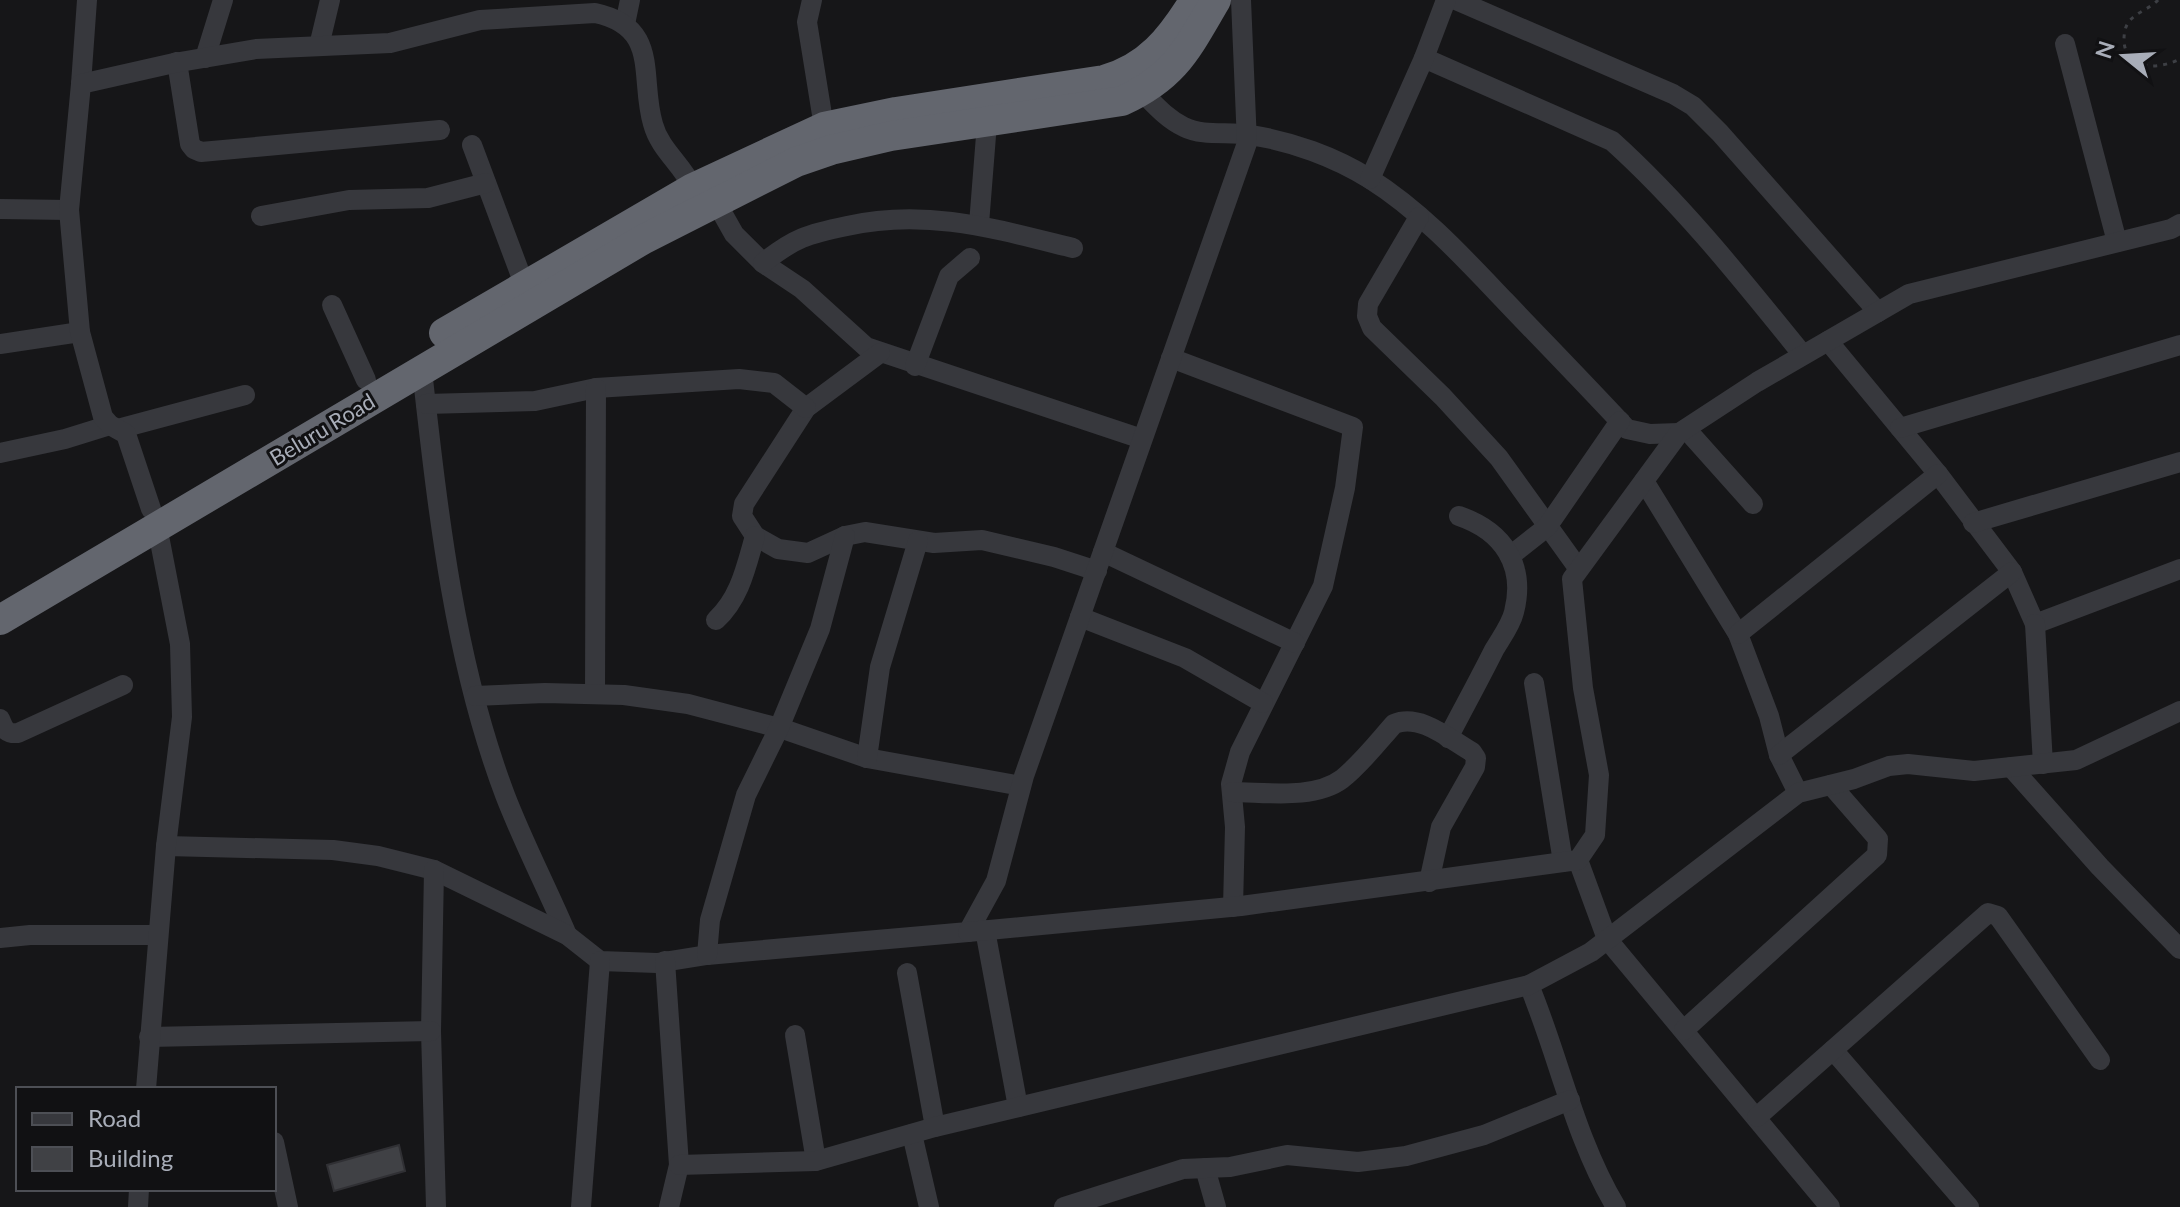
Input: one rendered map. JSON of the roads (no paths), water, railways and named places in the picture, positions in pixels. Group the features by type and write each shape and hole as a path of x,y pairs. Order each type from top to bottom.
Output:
{"highway":[{"path":"0,599 154,517 366,380 524,284 704,195 824,127 1125,74 1159,50 1194,0"},
{"path":"704,195 831,150 891,136 1122,101 1165,76 1187,49 1216,0"},
{"name":"Beluru Road","path":"0,620 154,517 422,370 644,239 704,195"}],"street":[{"path":"87,0 69,210 80,332 103,417 126,434 154,517 180,644 182,717 166,846 146,1087"},
{"path":"205,58 223,0"},
{"path":"319,46 330,0"},
{"path":"625,24 630,0"},
{"path":"812,0 807,22 824,127"},
{"path":"1018,1107 976,931 996,881 1021,786 1247,143 1241,0"},
{"path":"1370,179 1424,58 1446,0"},
{"path":"1456,0 1673,94 1693,106 1878,312"},
{"path":"81,84 177,62 256,49 390,43 480,20 595,13 612,16 625,24 646,60 653,124 662,147 734,234 763,263 802,289 866,347 915,366 1142,439"},
{"path":"2065,44 2117,242"},
{"path":"1424,58 1612,141 1731,267 1803,355"},
{"path":"177,62 190,144 201,152 440,130"},
{"path":"1142,92 1169,118 1186,128 1200,132 1247,134 1280,141 1325,157 1370,179 1419,217 1473,267 1627,429 1637,433 1683,431 1753,504"},
{"path":"979,224 987,123"},
{"path":"472,145 524,284"},
{"path":"261,216 349,200 428,198 486,183"},
{"path":"0,209 69,210"},
{"path":"763,263 785,244 805,235 880,219 907,217 979,224 1073,248"},
{"path":"1419,217 1368,304 1367,316 1372,328 1443,397 1499,458 1578,568"},
{"path":"166,846 333,850 378,856 434,870 567,935 600,961 665,961 1233,907 1571,861 1595,835 1599,775 1583,688 1572,579 1683,431 1803,355 1909,294 2180,224"},
{"path":"915,366 949,276 970,258"},
{"path":"332,305 366,380"},
{"path":"0,344 80,332"},
{"path":"1828,341 1938,474 2012,572 2035,624 2043,764"},
{"path":"1900,428 2180,345"},
{"path":"880,353 806,408 744,504 742,516 755,536 778,549 808,553 845,536 865,532 934,543 982,540 1054,557 1100,562 1295,643"},
{"path":"1171,358 1353,427 1345,488 1323,586 1240,752 1231,784 1235,827 1233,907"},
{"path":"422,370 437,504 475,696 505,795 567,935"},
{"path":"426,404 535,401 596,388 739,379 774,383 806,408"},
{"path":"595,694 596,388"},
{"path":"0,453 245,395"},
{"path":"1510,556 1547,527 1620,421"},
{"path":"1973,523 2180,462"},
{"path":"1738,634 1938,474"},
{"path":"1644,481 1738,634 1769,716 1779,755 1798,793"},
{"path":"1448,738 1514,614 1516,590 1515,566 1505,546 1478,523 1459,516"},
{"path":"716,620 729,607 744,575 755,536"},
{"path":"707,955 710,920 746,795 779,728 820,629 845,536"},
{"path":"867,758 880,667 918,541"},
{"path":"2035,624 2180,569"},
{"path":"1779,755 2012,572"},
{"path":"1080,617 1185,658 1263,703"},
{"path":"1534,683 1571,861 1607,939 1830,1207"},
{"path":"0,719 4,729 18,733 123,685"},
{"path":"475,696 624,695 688,704 779,728 867,758 1021,786"},
{"path":"679,1165 816,1161 935,1127 1529,985 1591,952 1798,793 1889,766 1908,764 1974,771 2076,760 2180,711"},
{"path":"1232,792 1307,791 1328,786 1343,778 1394,724 1416,720 1472,752 1476,758 1475,767 1441,827 1429,882"},
{"path":"2011,767 2100,867 2180,949"},
{"path":"1684,1030 1877,855 1878,839 1831,785"},
{"path":"434,870 431,1031 436,1207"},
{"path":"1757,1117 1988,913 1994,913 2100,1060"},
{"path":"0,938 30,935 158,935"},
{"path":"562,1207 581,1203 600,961"},
{"path":"665,961 679,1165 669,1207"},
{"path":"907,973 935,1127"},
{"path":"1529,985 1549,1032 1570,1100 1602,1185 1616,1207"},
{"path":"149,1037 431,1031"},
{"path":"795,1035 816,1161"},
{"path":"1833,1050 1969,1207"},
{"path":"1064,1207 1118,1198 1183,1169 1230,1167 1287,1155 1358,1162 1406,1156 1484,1135 1570,1100"},
{"path":"912,1134 929,1207"},
{"path":"276,1151 288,1207"},
{"path":"1205,1168 1216,1207"}]}
